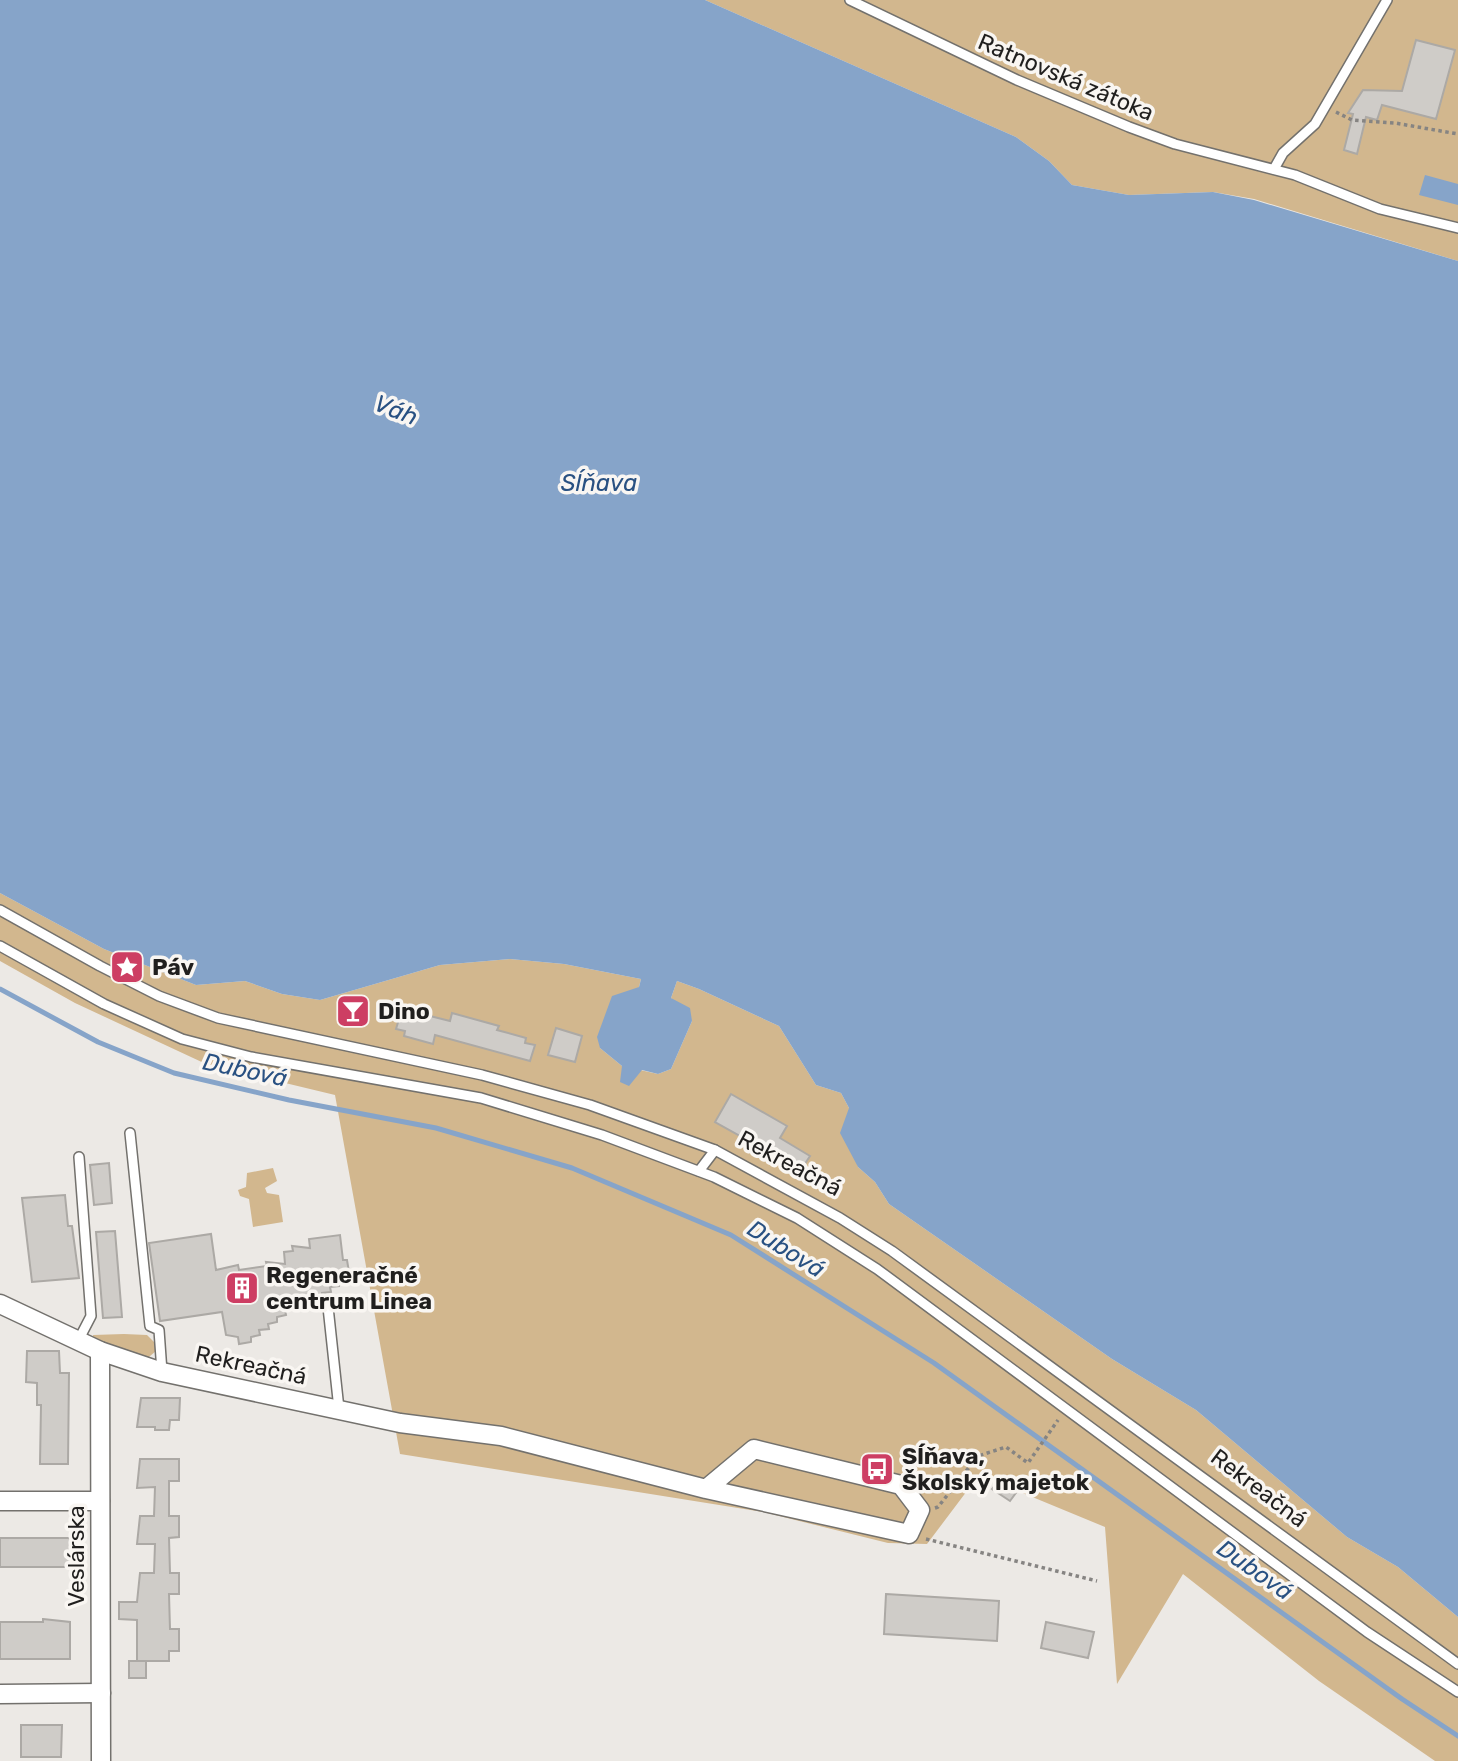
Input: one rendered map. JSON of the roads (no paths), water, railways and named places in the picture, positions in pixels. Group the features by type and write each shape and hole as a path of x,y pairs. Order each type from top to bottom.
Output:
{"street":[{"name":"Rekreačná","path":"0,1304 100,1351 162,1372 400,1423 502,1436 706,1489 909,1534 920,1510 901,1485 754,1449 706,1489"},
{"name":"Veslárska","path":"100,1351 101,1761"},
{"path":"0,1501 100,1501"},
{"path":"0,1693 101,1693"}],"lane":[{"name":"Ratnovská zátoka","path":"850,0 1017,80 1129,127 1175,144 1295,175 1380,209 1458,228"},
{"path":"1274,169 1283,153 1315,124 1387,0"},
{"name":"Rekreačná","path":"0,910 159,996 218,1018 494,1079 590,1105 715,1150 840,1218 892,1251 1458,1664"},
{"path":"0,946 104,1004 183,1039 251,1057 481,1098 602,1135 699,1171 797,1218 877,1269 1357,1624 1458,1692"},
{"path":"130,1133 150,1326 159,1330 162,1372"},
{"path":"699,1171 715,1150"},
{"path":"78,1341 90,1316 79,1157"},
{"path":"328,1307 339,1409"}],"water":[{"name":"Sĺňava","path":"0,0 705,0 1016,137 1049,161 1072,185 1129,195 1213,192 1254,200 1458,261 1458,1617 1398,1567 1347,1537 1196,1410 1112,1359 889,1204 875,1182 858,1167 840,1133 849,1108 841,1093 816,1085 779,1026 677,981 671,998 690,1008 692,1021 671,1069 658,1074 642,1070 629,1086 620,1082 622,1066 600,1048 597,1037 612,996 639,987 641,979 564,964 510,959 440,965 320,1000 282,994 245,981 196,985 104,949 0,893"},
{"path":"1425,175 1458,184 1458,205 1419,195"}],"waterway":[{"name":"Dubová","path":"0,989 98,1042 174,1073 289,1100 436,1128 572,1168 731,1235 934,1363 1402,1699 1458,1736"}],"place":[{"name":"Páv","path":"127,967"},
{"name":"Dino","path":"353,1011"},
{"name":"Regeneračné centrum Linea","path":"242,1288"},
{"name":"Sĺňava, Školský majetok","path":"877,1469"}],"water label":[{"name":"Váh","path":"396,410"}]}
